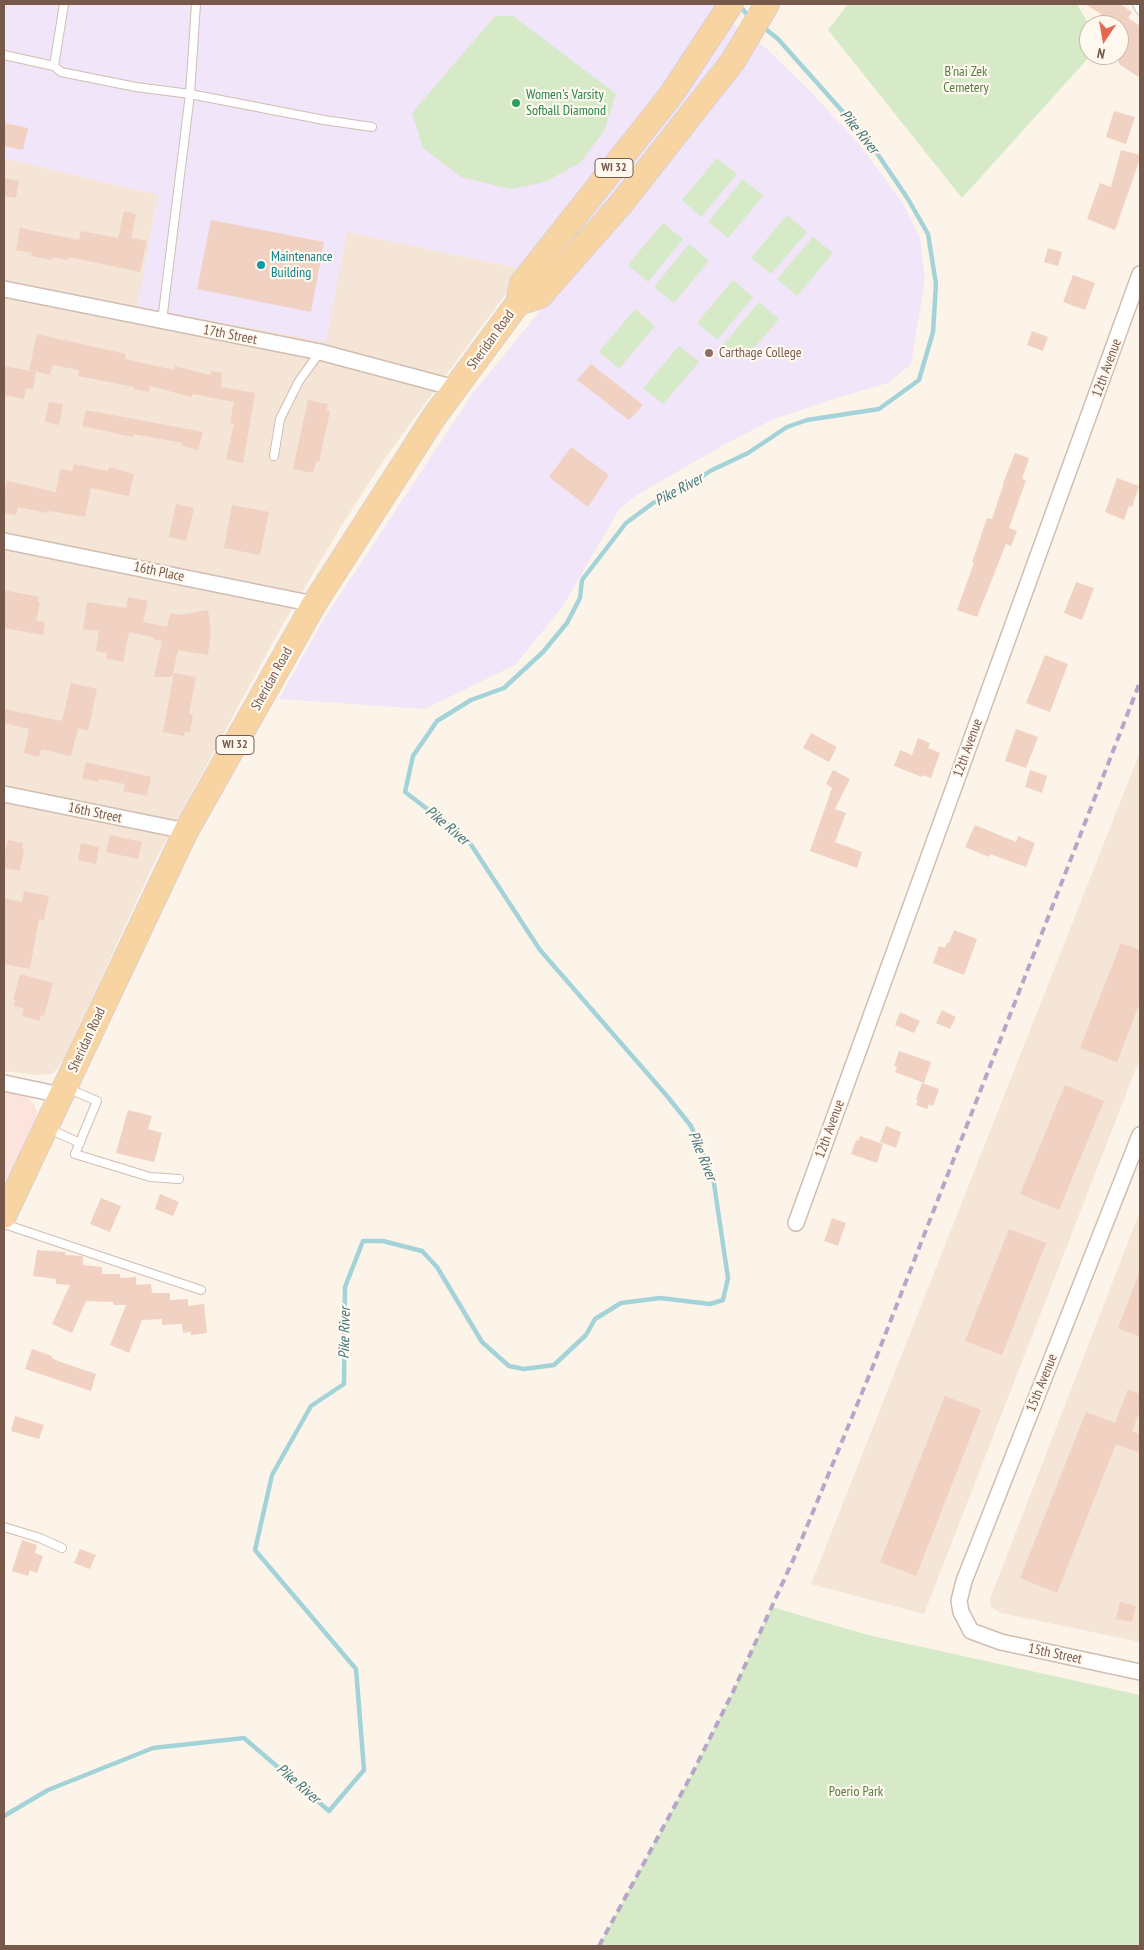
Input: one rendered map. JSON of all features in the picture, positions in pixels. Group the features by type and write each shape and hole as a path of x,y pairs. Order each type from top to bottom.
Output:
{"main road":[{"name":"Sheridan Road","path":"4,1215 186,832 314,604 434,417 518,303 522,283 671,94 731,4"},
{"name":"Sheridan Road","path":"518,303 540,296 620,205 733,61 767,4"}],"street":[{"name":"12th Avenue","path":"796,1223 1140,274"},
{"name":"17th Street","path":"4,289 320,352 455,388"},
{"name":"16th Place","path":"4,541 314,604"},
{"name":"16th Street","path":"4,794 186,832"},
{"path":"4,1083 63,1091"},
{"name":"15th Avenue","path":"971,1631 961,1612 959,1601 964,1581 1140,1135"},
{"name":"15th Street","path":"971,1631 1001,1642 1140,1672"}],"lane":[{"path":"54,66 64,4"},
{"path":"162,321 190,94 196,4"},
{"path":"1136,4 1140,10"},
{"path":"4,55 54,66 61,72 74,75 372,127"},
{"path":"274,456 280,419 299,381 320,352"},
{"path":"63,1091 97,1100 75,1154 150,1177 179,1179"},
{"path":"46,1128 80,1143"},
{"path":"4,1215 201,1290"},
{"path":"4,1527 40,1538 62,1548"}],"shaded area":[{"name":"Carthage College","path":"4,4 742,4 731,23 767,49 810,91 859,144 902,202 920,238 925,280 911,364 888,383 836,398 772,420 727,443 637,495 620,508 563,606 515,665 425,709 279,699 322,622 473,393 547,302 524,269 347,232 326,342 137,307 158,195 4,158"},
{"path":"4,158 158,195 138,307 347,232 524,269 383,461 340,528 279,631 156,859 65,1057 52,1074 36,1075 4,1071"},
{"path":"1140,752 1140,1058 924,1614 811,1584"},
{"path":"4,1091 27,1097 34,1104 37,1112 34,1123 6,1184 4,1183"},
{"path":"1140,1211 1140,1642 1001,1613 991,1607 990,1599"}],"green space":[{"name":"B'nai Zek Cemetery","path":"848,4 1077,4 1083,15 1079,15 1079,65 1082,65 962,198 828,30"},
{"name":"Women's Varsity Sofball Diamond","path":"495,16 513,16 616,94 604,131 580,163 545,182 510,189 461,177 423,148 412,113"},
{"path":"717,158 737,174 701,217 682,200"},
{"path":"743,179 763,196 728,238 708,222"},
{"path":"787,215 807,232 771,274 751,258"},
{"path":"663,223 683,239 648,282 628,265"},
{"path":"813,237 833,253 797,296 777,279"},
{"path":"689,244 709,261 674,303 654,287"},
{"path":"733,280 753,297 717,340 697,323"},
{"path":"759,302 779,319 743,361 723,345"},
{"path":"635,309 655,326 619,369 599,352"},
{"path":"679,346 699,362 663,404 643,388"},
{"name":"Poerio Park","path":"772,1607 868,1635 1140,1695 1140,1946 599,1946 692,1774 732,1694"}],"building":[{"path":"1085,4 1120,4 1132,12 1129,16 1101,14"},
{"path":"1129,19 1140,26 1140,78 1120,65 1129,65"},
{"path":"1114,111 1135,117 1126,144 1106,137"},
{"path":"4,123 28,128 23,150 4,146"},
{"path":"1121,150 1140,155 1140,159 1115,230 1087,219 1100,183 1111,187"},
{"path":"4,178 19,181 16,198 4,196"},
{"path":"124,211 136,214 131,238 147,241 140,272 69,257 68,260 52,257 51,260 31,256 32,253 16,250 20,228 79,240 81,231 118,238"},
{"name":"Maintenance Building","path":"211,220 324,242 311,312 197,289"},
{"path":"1048,248 1062,252 1058,266 1044,262"},
{"path":"1073,275 1095,283 1085,310 1063,302"},
{"path":"1032,331 1048,337 1043,351 1027,345"},
{"path":"37,334 126,354 125,359 174,370 175,366 210,375 211,371 222,373 221,387 255,393 243,463 226,459 234,424 230,423 234,402 192,394 191,397 150,386 149,392 134,389 134,387 78,376 79,370 53,365 50,375 29,370"},
{"path":"591,364 643,405 629,420 577,380"},
{"path":"4,366 36,372 33,389 26,388 24,399 4,395"},
{"path":"308,400 328,404 326,411 330,411 319,462 316,461 313,473 293,469"},
{"path":"49,402 63,404 59,425 45,422"},
{"path":"86,410 203,432 198,450 182,446 183,443 134,434 133,437 82,426"},
{"path":"571,447 609,475 588,507 549,477"},
{"path":"1015,453 1029,458 1022,479 1026,480 1009,528 1017,531 1011,546 1006,544 977,617 957,610 974,563 972,563 987,518 992,519"},
{"path":"74,464 108,471 109,467 134,474 129,496 91,488 85,517 48,511 47,513 18,507 16,515 4,513 7,481 56,492 60,469 72,471"},
{"path":"1117,478 1139,486 1132,507 1129,506 1124,520 1105,512"},
{"path":"176,504 194,508 186,541 169,537"},
{"path":"232,505 269,512 260,555 224,548"},
{"path":"1076,582 1094,588 1082,620 1064,613"},
{"path":"4,590 39,597 38,602 40,603 36,621 45,622 43,635 4,628"},
{"path":"128,597 148,601 143,622 167,627 170,613 179,615 208,610 211,632 208,655 178,650 172,677 154,677 162,641 129,632 123,662 106,658 107,653 96,651 99,631 83,629 87,602 126,608"},
{"path":"1045,655 1068,664 1050,712 1026,703"},
{"path":"174,673 196,677 189,714 193,715 190,732 185,732 184,736 163,732"},
{"path":"71,683 97,689 88,731 78,728 71,756 41,749 39,757 24,753 29,729 4,723 4,709 62,721"},
{"path":"1016,729 1038,737 1026,768 1005,761"},
{"path":"811,733 837,747 829,762 803,748"},
{"path":"918,738 930,743 928,748 940,753 931,778 922,775 922,777 894,766 900,750 912,755"},
{"path":"86,762 151,777 147,796 123,791 125,784 99,779 98,782 82,778"},
{"path":"833,770 850,779 835,809 846,813 835,842 862,852 857,868 810,851 832,788 826,784"},
{"path":"1030,770 1047,776 1042,793 1025,787"},
{"path":"975,825 1016,842 1018,836 1035,843 1026,867 990,854 989,857 965,847"},
{"path":"110,835 142,842 138,859 106,852"},
{"path":"8,840 23,843 22,848 24,849 20,871 4,868 4,857"},
{"path":"81,843 99,847 96,864 78,860"},
{"path":"24,891 49,896 44,920 39,919 30,969 4,964 4,898 22,902"},
{"path":"954,930 977,939 964,975 933,963 939,946 945,948"},
{"path":"1121,943 1140,950 1140,1002 1117,1062 1080,1048"},
{"path":"20,974 53,983 44,1016 41,1015 39,1021 22,1016 24,1009 14,1006 15,1000 13,1000"},
{"path":"942,1010 956,1017 950,1029 936,1023"},
{"path":"900,1012 920,1021 914,1033 895,1025"},
{"path":"899,1051 931,1062 924,1083 895,1072 897,1067 894,1066"},
{"path":"922,1083 939,1089 933,1106 929,1104 927,1109 916,1105 918,1100 916,1099"},
{"path":"1065,1085 1104,1101 1059,1210 1020,1194"},
{"path":"128,1110 152,1116 148,1129 162,1133 154,1162 116,1153"},
{"path":"886,1126 901,1132 896,1148 880,1142"},
{"path":"860,1136 883,1144 877,1163 851,1154 856,1140 858,1141"},
{"path":"160,1194 179,1202 173,1216 155,1209"},
{"path":"101,1198 121,1206 110,1232 90,1224"},
{"path":"832,1218 846,1223 838,1246 824,1241"},
{"path":"1009,1229 1046,1243 1002,1355 965,1341"},
{"path":"37,1250 65,1252 65,1255 83,1256 83,1265 102,1267 102,1274 120,1274 120,1278 136,1277 136,1285 151,1284 152,1293 170,1293 170,1300 188,1299 188,1306 204,1304 207,1333 191,1335 191,1332 183,1333 182,1324 162,1325 162,1319 142,1320 129,1353 110,1345 126,1305 114,1305 113,1302 86,1301 72,1333 52,1324 70,1285 56,1284 56,1279 33,1276"},
{"path":"1140,1273 1140,1337 1118,1328"},
{"path":"32,1349 52,1356 52,1358 58,1361 96,1374 91,1391 25,1369"},
{"path":"1128,1389 1140,1394 1140,1410 1132,1431 1140,1434 1140,1453 1116,1444 1057,1593 1020,1578 1086,1412 1115,1423"},
{"path":"945,1396 981,1410 916,1576 880,1562"},
{"path":"15,1416 44,1425 39,1439 11,1431"},
{"path":"22,1540 37,1545 35,1553 43,1556 37,1573 30,1570 28,1576 12,1571"},
{"path":"80,1549 96,1555 90,1569 74,1563"},
{"path":"1120,1602 1136,1606 1132,1622 1116,1619"}],"waterway":[{"name":"Pike River","path":"739,5 750,18"},
{"name":"Pike River","path":"4,1816 48,1790 153,1748 244,1738 329,1811 364,1770 356,1669 255,1550 272,1475 311,1406 344,1384 345,1287 363,1241 383,1241 422,1251 437,1267 482,1342 509,1366 524,1369 554,1365 586,1335 595,1319 621,1303 660,1298 710,1304 723,1300 728,1278 713,1177 691,1126 540,950 468,840 405,792 413,756 437,721 471,700 504,688 543,652 567,623 580,598 582,580 626,523 653,503 689,486 710,471 748,453 787,427 807,420 879,409 919,380 933,332 936,284 928,234 908,199 868,140 778,39 763,27"}],"railway":[{"path":"599,1946 692,1774 732,1694 794,1558 871,1371 1140,682"}],"place":[{"name":"Women's Varsity Sofball Diamond","path":"516,103"},
{"name":"Maintenance Building","path":"261,265"},
{"name":"Carthage College","path":"709,353"}]}
